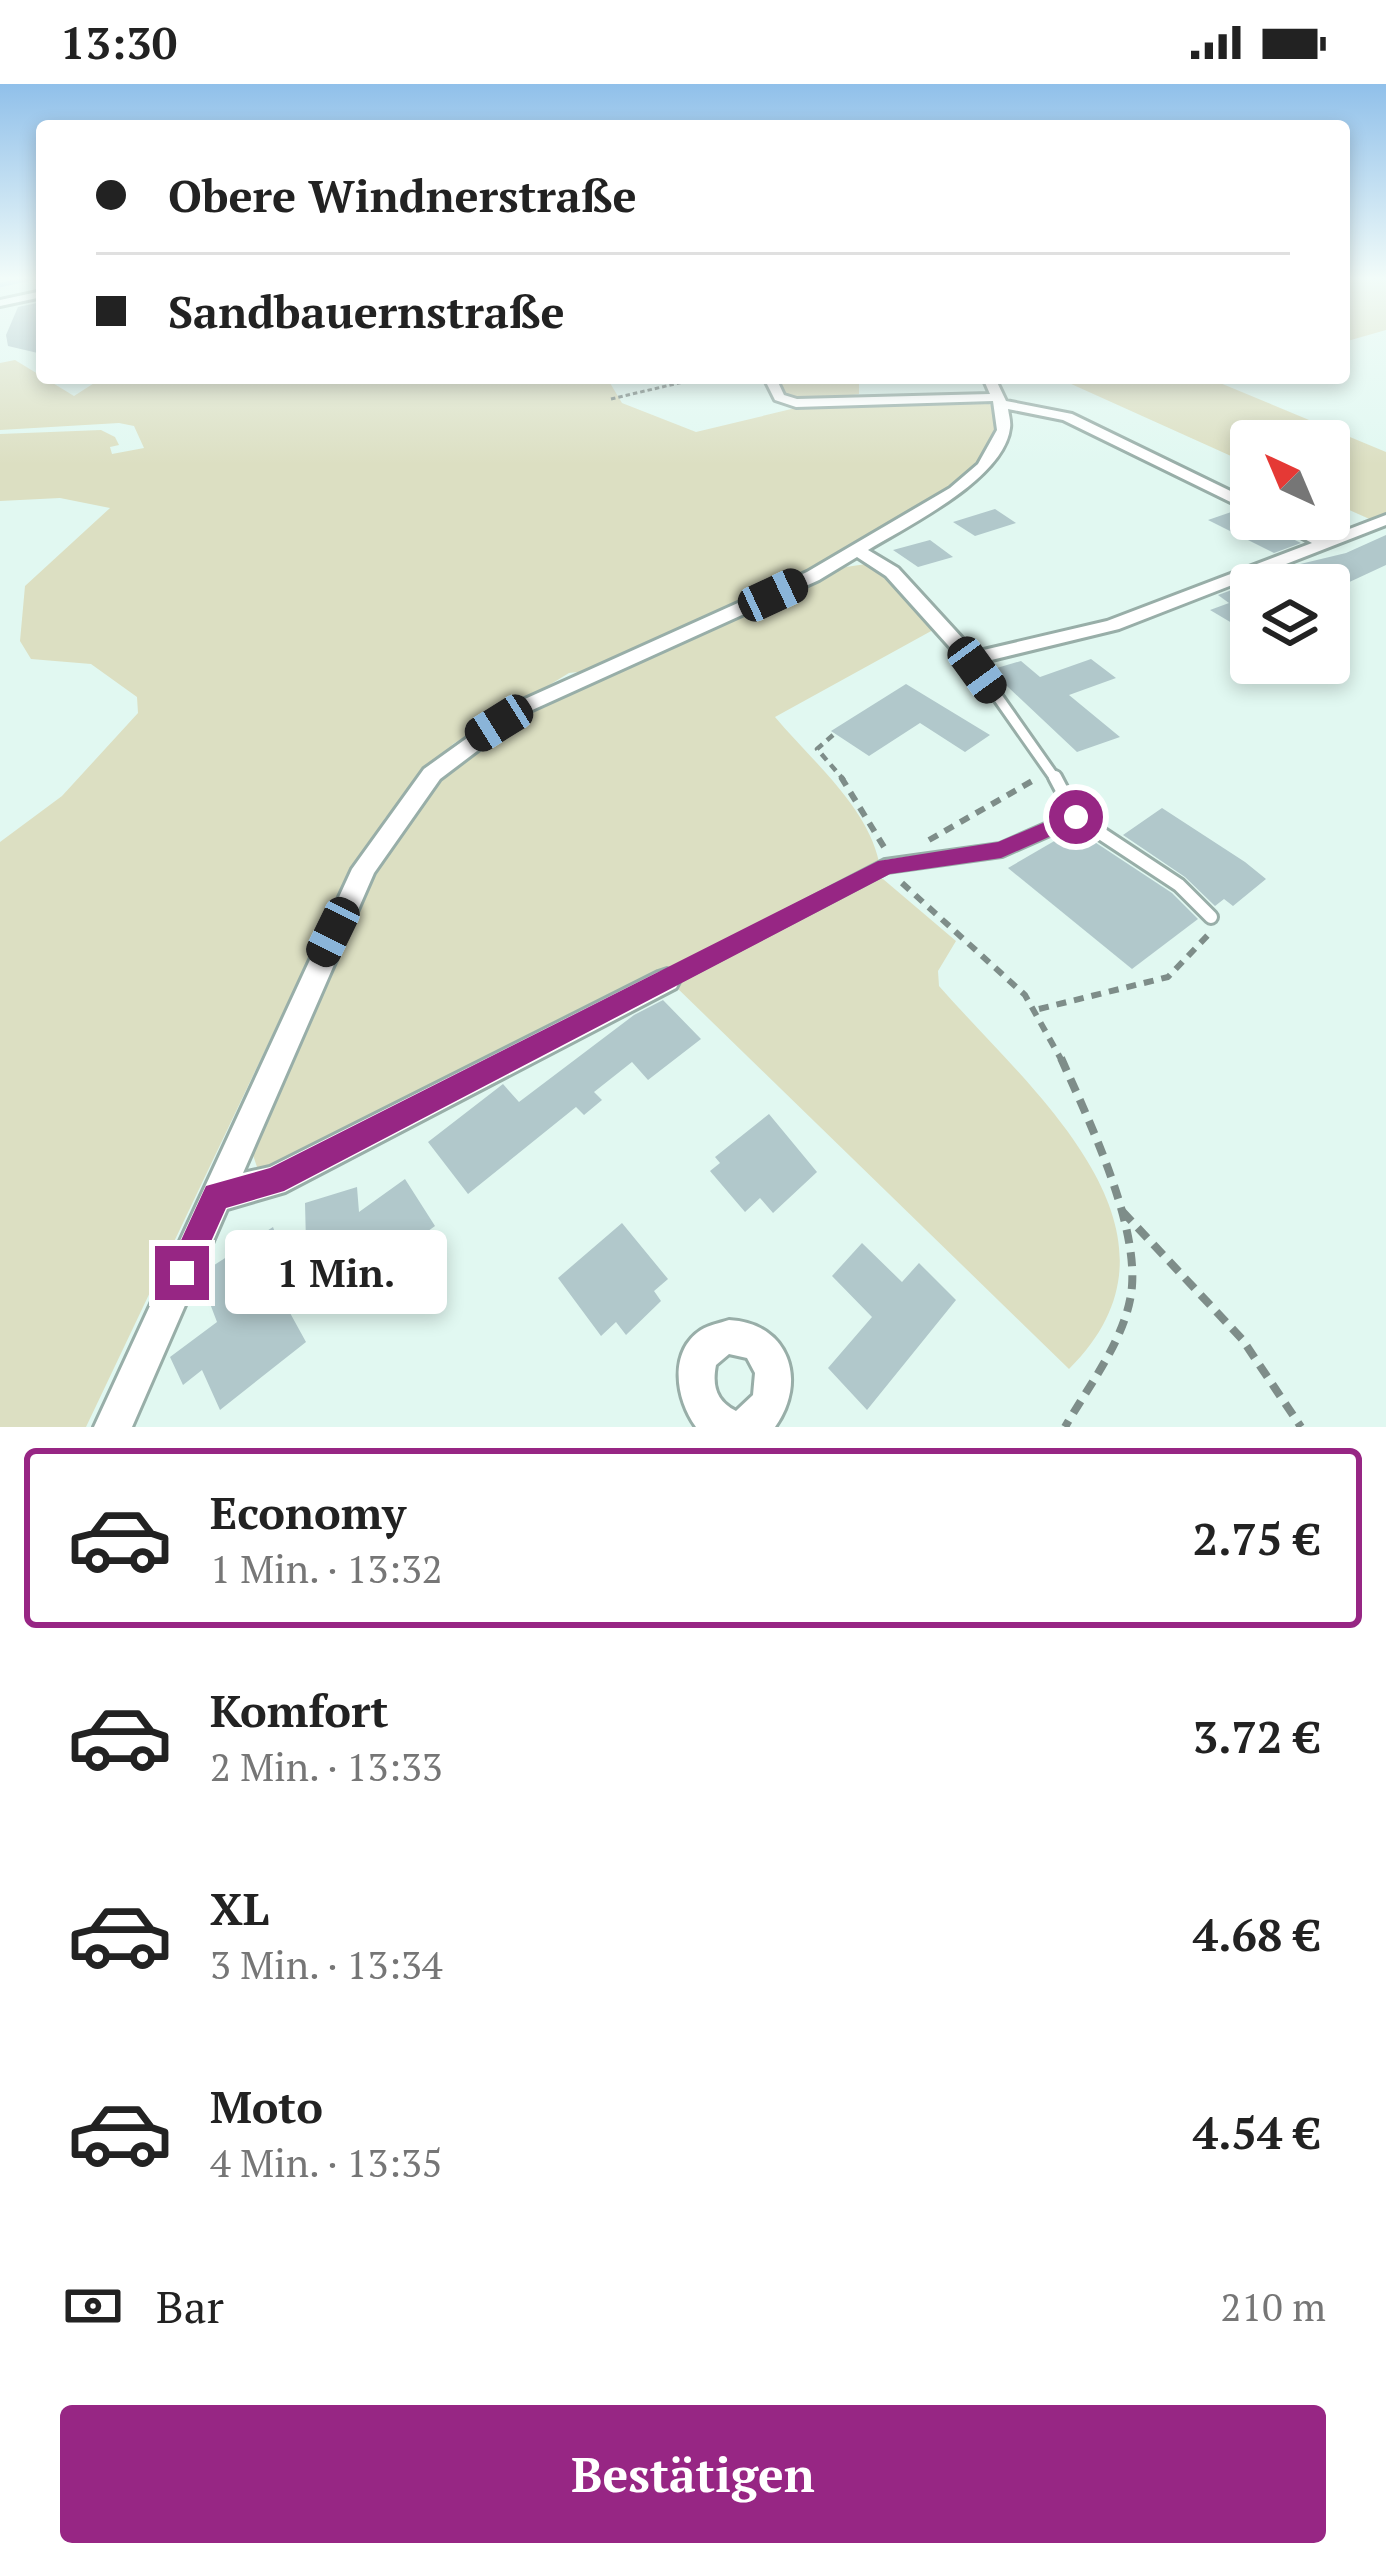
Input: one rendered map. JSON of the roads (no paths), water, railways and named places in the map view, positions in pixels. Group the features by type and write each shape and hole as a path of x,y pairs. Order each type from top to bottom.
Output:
{"street":[{"path":"773,384 779,397 796,403 996,393 1067,417 1230,497"},
{"path":"866,384 866,399"},
{"path":"113,1427 364,869 433,774 524,707 861,552 984,466 1004,430 996,393"},
{"path":"861,552 892,572 971,659 1113,625 1386,520"},
{"path":"1318,540 1328,545"},
{"path":"216,1196 274,1181 668,980"}],"lane":[{"path":"971,659 1047,764 1076,817 1179,885 1211,917"},
{"path":"668,980 889,866 1001,850 1076,817"}]}
